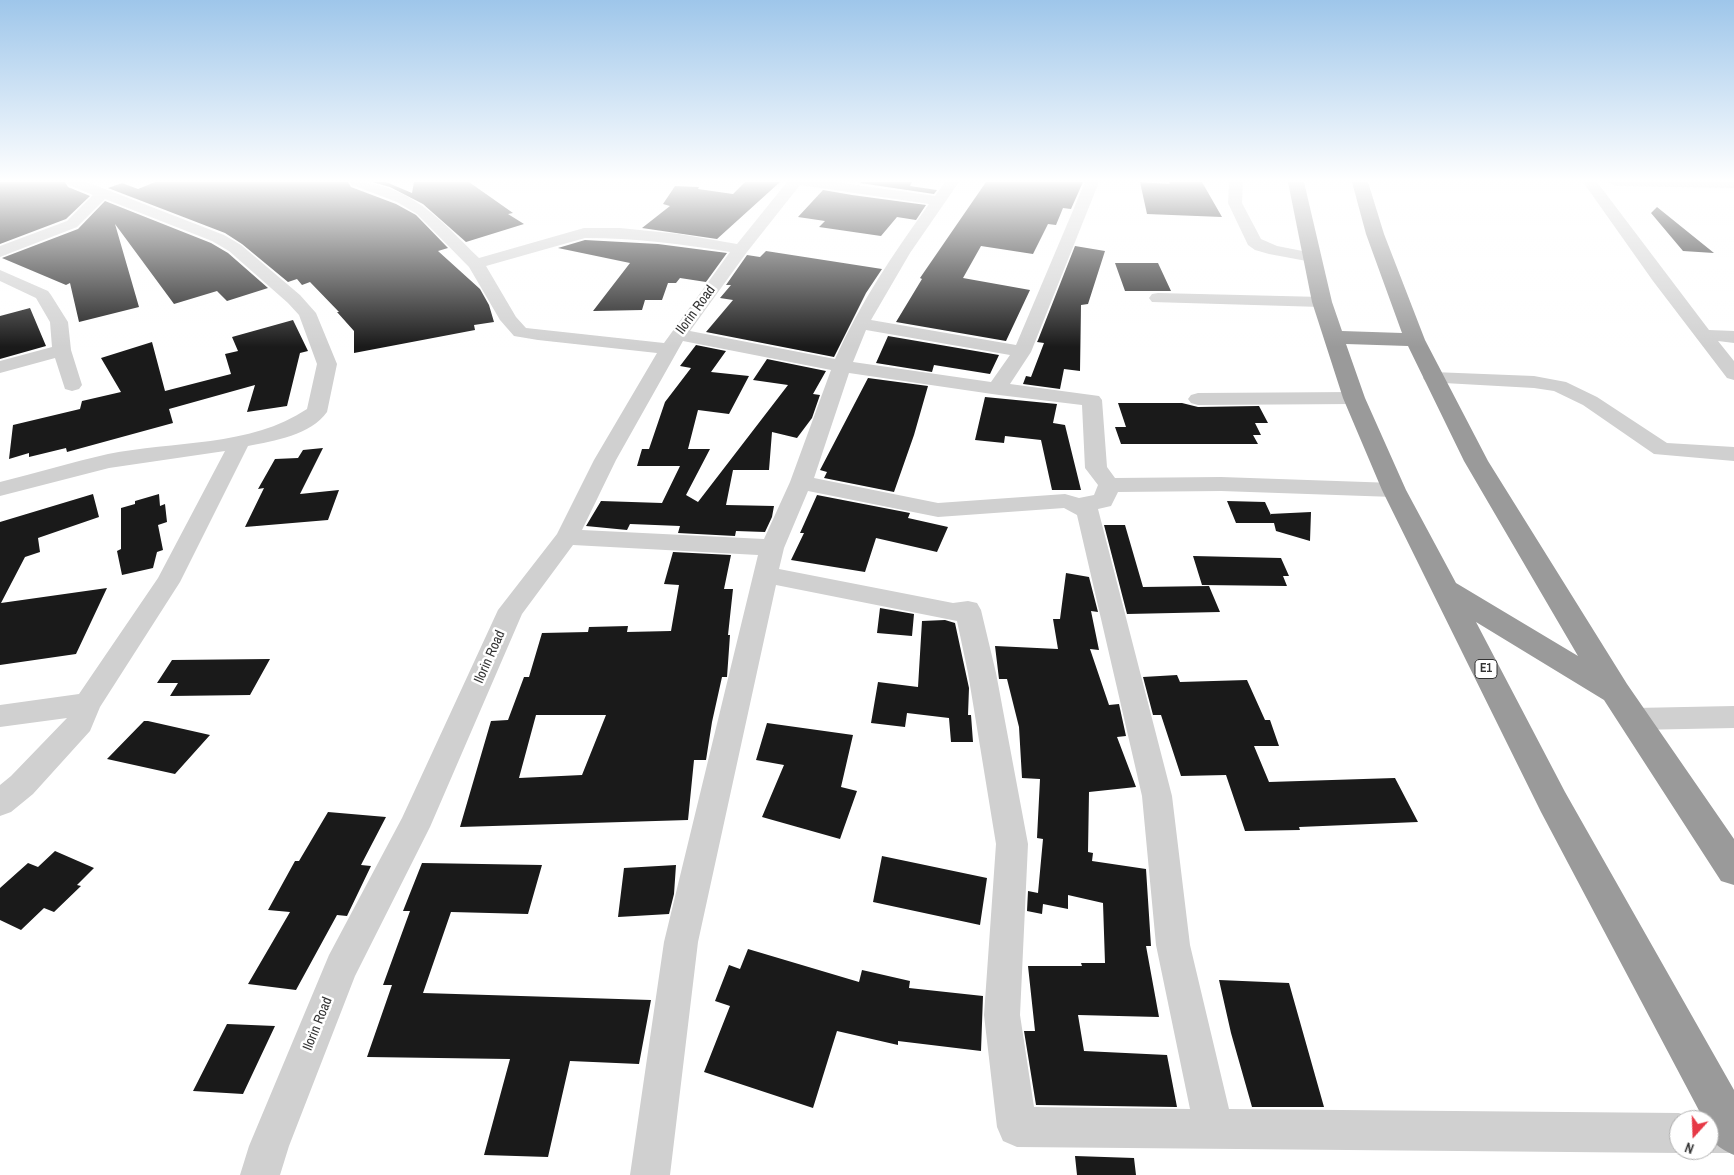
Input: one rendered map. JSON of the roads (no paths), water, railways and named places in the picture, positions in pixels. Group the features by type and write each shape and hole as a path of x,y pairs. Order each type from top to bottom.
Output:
{"highway":[{"name":"E1","path":"1308,237 1322,302 1354,398 1394,490 1553,802 1734,1133"},
{"path":"1376,237 1415,340 1476,462 1616,693 1734,870"},
{"path":"1334,337 1415,340"},
{"path":"1446,590 1616,693"}],"street":[{"path":"0,252 39,237"},
{"path":"0,489 108,461 240,442 275,434 310,418 317,412 327,364 307,313 294,298 235,248 215,237"},
{"path":"448,237 476,264 509,320 520,332 538,335 674,342 999,389 1092,400 1096,468 1109,485"},
{"path":"476,264 571,237"},
{"path":"658,237 741,249"},
{"name":"Ilorin Road","path":"260,1175 269,1146 341,967 414,827 511,610 566,537 605,460 674,342 751,237"},
{"path":"650,1175 681,942 769,561 801,482 842,366 860,322 913,237"},
{"path":"999,389 1002,381 1022,352 1069,237"},
{"path":"1252,237 1254,242 1261,247 1312,257"},
{"path":"1629,237 1734,374"},
{"path":"0,274 42,295 59,322 62,350 72,385"},
{"path":"1158,298 1322,302"},
{"path":"860,322 1022,352"},
{"path":"1703,335 1734,337"},
{"path":"0,367 62,350"},
{"path":"1433,378 1534,382 1560,386 1590,401 1662,449 1734,454"},
{"path":"1198,399 1354,398"},
{"path":"0,803 22,785 80,723 87,704 168,582 240,442"},
{"path":"801,482 938,510 1065,501 1079,505 1088,512 1157,796 1173,945 1214,1130"},
{"path":"1109,485 1221,484 1394,490"},
{"path":"1079,505 1103,501 1109,485"},
{"path":"566,537 769,561 953,612 968,610 982,673 1012,844 1002,1015 1017,1127 1669,1133"},
{"path":"0,716 87,704"},
{"path":"1635,719 1734,717"},
{"path":"1719,1133 1734,1133"}]}
